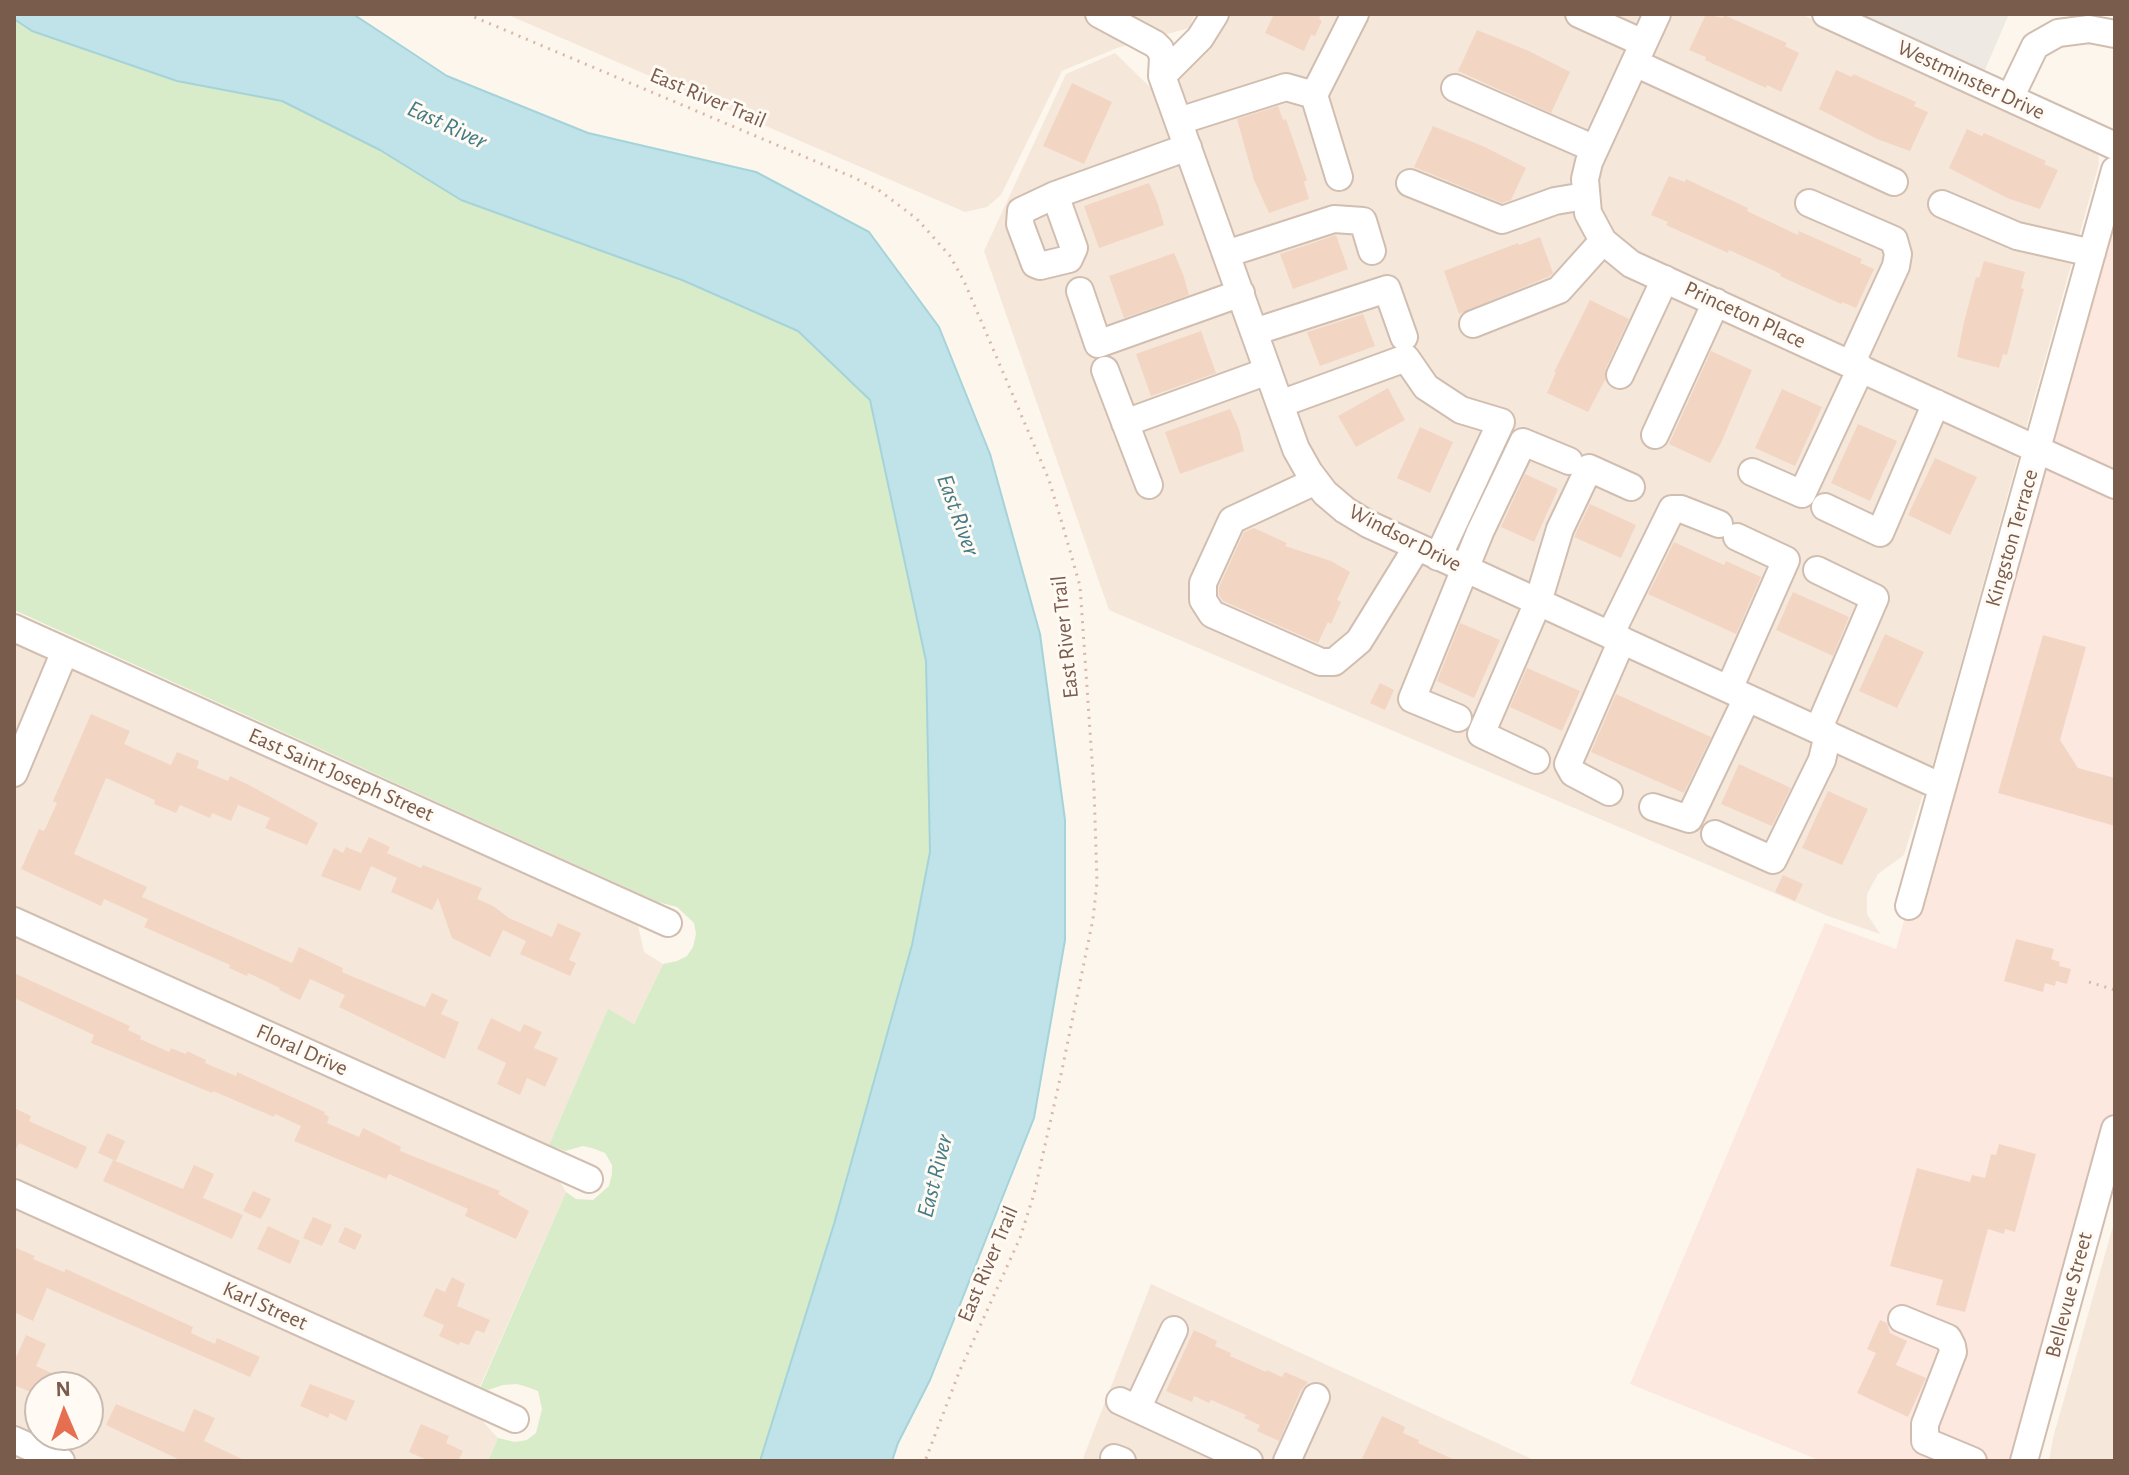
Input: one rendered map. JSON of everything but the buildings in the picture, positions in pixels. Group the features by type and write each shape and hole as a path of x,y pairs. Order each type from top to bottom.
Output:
{"street":[{"name":"Windsor Drive","path":"1099,14 1155,44 1163,57 1162,76 1296,449 1316,481 1345,510 1428,552 1942,787"},
{"path":"1162,76 1200,38 1215,14"},
{"path":"1339,177 1314,95 1355,14"},
{"path":"1579,14 1639,53 1894,182"},
{"path":"1410,183 1502,220 1555,201 1585,196 1585,179 1595,149 1657,14"},
{"name":"Westminster Drive","path":"1826,14 2115,146"},
{"path":"2010,98 2035,46 2058,33 2089,29 2115,34"},
{"path":"1179,121 1286,87 1314,95"},
{"path":"1455,88 1595,149"},
{"path":"1055,195 1188,147"},
{"name":"Kingston Terrace","path":"1909,906 2115,170"},
{"name":"Princeton Place","path":"1585,196 1588,213 1603,241 1619,257 2115,485"},
{"path":"1752,472 1802,494 1896,266 1898,254 1894,240 1809,203"},
{"path":"1942,204 2017,236 2092,253"},
{"path":"1226,254 1334,219 1363,221 1372,251"},
{"path":"1473,324 1559,290 1603,241"},
{"path":"1620,375 1665,279"},
{"path":"1254,332 1387,289 1404,337"},
{"path":"1080,291 1098,344 1241,293"},
{"path":"1655,435 1716,302"},
{"path":"1280,404 1406,358 1426,387 1461,410 1501,422 1428,552 1359,641 1334,662 1314,659 1212,614 1203,600 1203,583 1232,520 1316,481"},
{"path":"1105,370 1149,485"},
{"path":"1125,423 1268,371"},
{"path":"1825,507 1880,533 1936,403"},
{"path":"1458,718 1412,699 1480,532 1523,442 1569,461"},
{"path":"1536,760 1481,734 1538,602 1560,529 1589,468 1631,487"},
{"path":"1609,792 1573,773 1568,764 1616,638 1672,509 1681,509 1786,560 1689,819 1653,807"},
{"path":"1715,834 1773,860 1822,760 1823,732 1875,598 1817,570"},
{"name":"East Saint Joseph Street","path":"14,628 668,923"},
{"path":"14,773 65,651"},
{"name":"Floral Drive","path":"14,921 589,1179"},
{"name":"Bellevue Street","path":"2024,1461 2115,1129"},
{"name":"Karl Street","path":"14,1193 515,1419"},
{"path":"1902,1319 1948,1338 1952,1346 1953,1352 1925,1424 1925,1441 1973,1461"},
{"path":"1174,1330 1128,1405 1210,1452 1249,1461"},
{"path":"1287,1461 1316,1397"},
{"path":"14,1440 61,1461"}],"path":[{"name":"East River Trail","path":"467,14 855,178 880,191 917,219 950,256 980,315 1049,480 1080,586 1096,867 1093,919 1025,1223 960,1370 925,1461"},
{"path":"2089,982 2115,990"}],"shaded area":[{"path":"506,14 1195,14 1189,28 1117,48 1062,71 1001,195 987,207 965,212"},
{"path":"1229,14 1801,14 2098,151 2099,164 1939,743 1904,855 1878,874 1867,894 1867,914 1880,934 1828,916 1109,610 984,251 1066,74 1115,53 1152,89 1180,76 1199,58"},
{"path":"1826,14 2009,14 1979,84"},
{"path":"2115,170 2115,1129 2024,1461 1821,1461 1630,1384 1825,923 1896,949"},
{"path":"14,639 633,919 638,925 644,952 663,964 634,1024 608,1010 549,1145 541,1169 559,1180 566,1192 469,1411 476,1414 498,1438 488,1461 14,1461"},
{"path":"2115,1219 2115,1461 2049,1461 2053,1438"},
{"path":"1151,1284 1536,1461 1082,1461"}],"green space":[{"path":"14,19 32,31 177,81 282,101 381,150 461,200 682,280 798,331 870,400 926,661 930,852 912,945 834,1224 760,1461 488,1461 498,1438 515,1442 527,1440 536,1433 542,1409 538,1391 527,1387 517,1384 488,1390 480,1388 566,1192 576,1199 593,1200 609,1186 612,1174 612,1165 605,1153 583,1146 565,1151 549,1145 608,1009 634,1024 663,964 687,956 693,947 696,934 694,923 677,907 658,902 14,610"}],"water":[{"name":"East River","path":"14,14 353,14 447,76 588,133 756,172 869,232 939,327 990,454 1040,634 1065,820 1065,940 1034,1118 930,1380 892,1461 760,1461 834,1224 912,945 930,852 926,661 870,400 798,331 682,280 461,200 380,150 282,101 177,81 32,31 14,19"}]}
